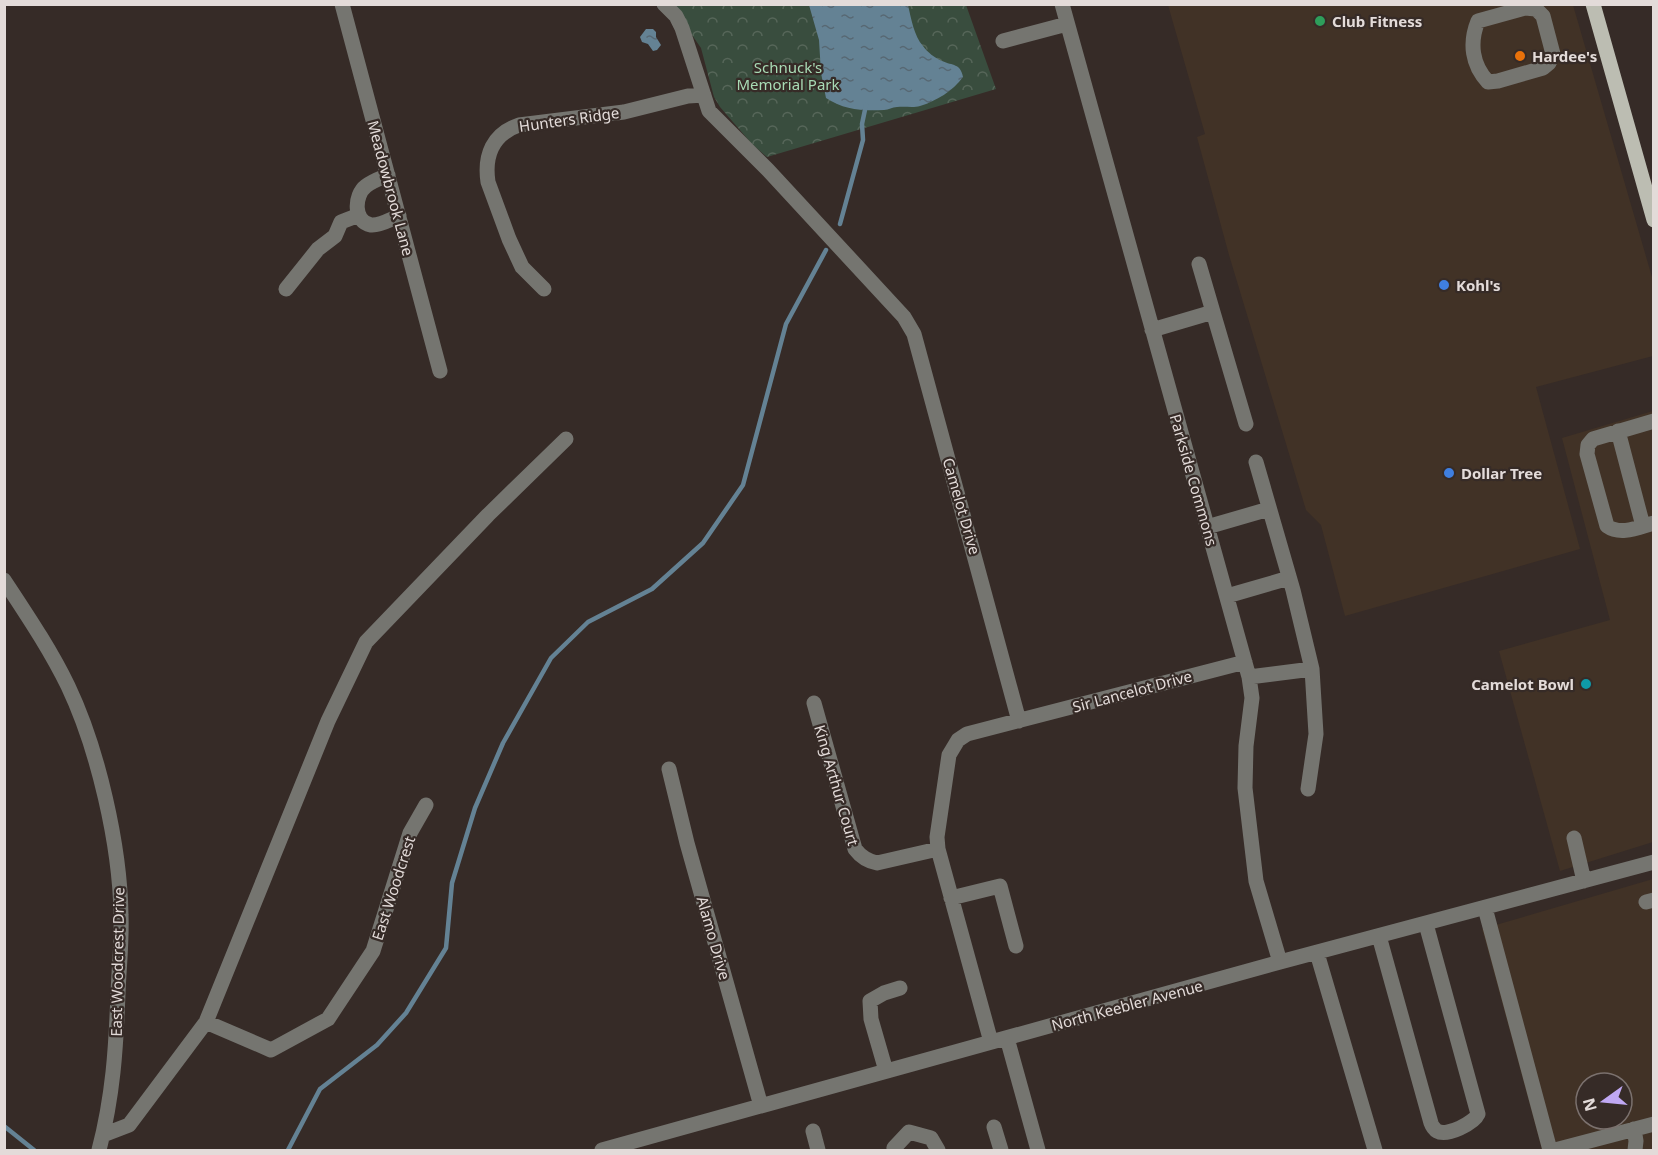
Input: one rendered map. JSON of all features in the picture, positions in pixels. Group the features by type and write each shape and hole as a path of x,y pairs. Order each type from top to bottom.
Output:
{"main road":[{"path":"1593,4 1653,220"}],"street":[{"name":"Meadowbrook Lane","path":"342,4 440,371"},
{"name":"Camelot Drive","path":"664,4 676,16 682,28 709,111 768,170 896,308 914,334 1019,721"},
{"name":"Parkside Commons","path":"1062,4 1247,669 1252,698 1246,746 1245,788 1256,881 1280,962"},
{"path":"1525,8 1536,9 1543,16 1553,54 1550,63 1543,68 1488,82 1479,73 1473,49 1472,34 1478,21 1525,8"},
{"path":"1003,41 1067,24"},
{"name":"Hunters Ridge","path":"544,289 522,267 505,231 488,182 486,173 488,159 491,149 501,135 507,129 519,125 624,112 704,94"},
{"path":"388,175 366,185 361,191 357,207 359,215 364,222 372,225 399,216"},
{"path":"286,289 318,249 334,236 341,222 359,215"},
{"path":"1199,264 1245,424"},
{"path":"1152,330 1213,312"},
{"path":"1618,431 1648,524 1613,531 1607,526 1604,517 1587,454 1588,445 1593,439 1618,431 1653,421"},
{"path":"103,1135 129,1125 206,1022 328,721 366,642 488,514 566,439"},
{"path":"1256,462 1312,669 1316,734 1308,789"},
{"path":"1207,527 1269,509"},
{"path":"1227,596 1289,578"},
{"name":"East Woodcrest Drive","path":"4,580 48,648 72,695 94,757 113,838 119,877 121,917 115,1061 111,1100 99,1150"},
{"name":"Sir Lancelot Drive","path":"1019,721 1247,669 1312,669"},
{"name":"King Arthur Court","path":"814,703 855,849 859,855 868,861 877,863 938,849"},
{"path":"991,1042 938,849 937,837 949,754 952,747 967,734 1019,721"},
{"name":"Alamo Drive","path":"669,769 687,843 761,1106"},
{"name":"East Woodcrest","path":"206,1022 271,1050 328,1019 373,951 410,833 426,805"},
{"path":"1574,838 1584,881"},
{"name":"North Keebler Avenue","path":"602,1150 1280,962 1653,862"},
{"path":"951,898 1000,886 1016,946"},
{"path":"1485,908 1550,1150"},
{"path":"1379,936 1431,1123 1436,1131 1442,1133 1469,1125 1478,1114 1426,924"},
{"path":"1317,953 1375,1150"},
{"path":"886,1071 871,1019 870,1001 900,988"},
{"path":"1007,1038 1038,1150"},
{"path":"1635,1150 1634,1129 1653,1124"},
{"path":"994,1127 1001,1150"},
{"path":"813,1131 818,1150"},
{"path":"1555,1150 1626,1131"},
{"path":"894,1150 909,1132 931,1138 938,1150"}],"shaded area":[{"path":"1168,5 1573,5 1654,284 1653,356 1536,387 1580,549 1345,616 1321,525 1306,510 1229,255 1197,137 1205,134"},
{"path":"1653,411 1653,842 1560,871 1499,651 1610,620 1562,438"},
{"path":"1653,879 1653,1150 1542,1150 1482,929"}],"green space":[{"name":"Schnuck's Memorial Park","path":"671,5 966,5 996,89 767,157 752,144 720,107 714,97 701,48"}],"water":[{"path":"809,5 908,5 920,42 929,53 958,67 963,77 944,95 917,107 868,110 854,109 833,102 826,98 821,73 819,40"},
{"path":"646,29 653,29 656,32 661,45 657,50 653,51 648,44 642,42 640,37"}],"waterway":[{"path":"840,224 863,140 862,124 866,105"},
{"path":"288,1150 320,1089 377,1045 406,1013 446,948 452,883 475,808 503,743 551,658 588,622 652,589 703,543 743,485 786,324 826,250"},
{"path":"4,1126 34,1150"}],"place":[{"name":"Club Fitness","path":"1320,21"},
{"name":"Hardee's","path":"1520,56"},
{"name":"Kohl's","path":"1444,285"},
{"name":"Dollar Tree","path":"1449,473"},
{"name":"Camelot Bowl","path":"1586,684"}]}
